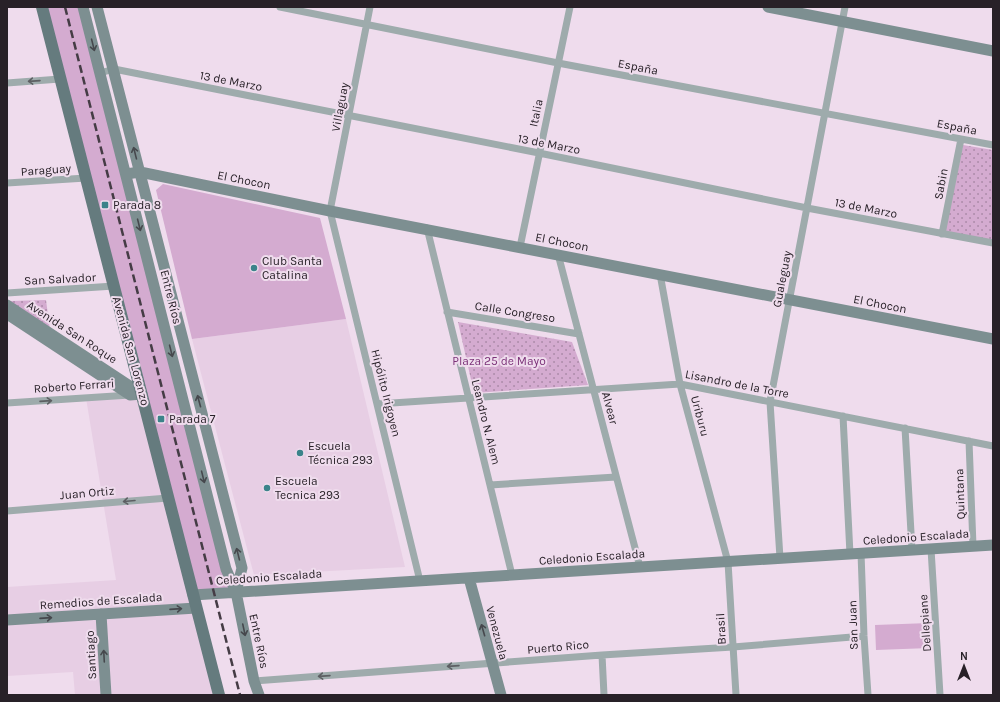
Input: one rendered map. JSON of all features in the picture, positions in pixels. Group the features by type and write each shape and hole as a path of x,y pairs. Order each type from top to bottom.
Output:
{"main road":[{"name":"Avenida San Lorenzo","path":"42,7 219,695"}],"street":[{"name":"Entre Ríos","path":"84,7 226,569 236,592 254,681 259,695"},
{"name":"Entre Ríos","path":"97,7 242,568 236,592"},
{"name":"España","path":"280,7 558,63 993,145"},
{"name":"Villaguay","path":"330,211 370,7"},
{"name":"Italia","path":"520,247 570,7"},
{"path":"768,7 993,51"},
{"name":"Gualeguay","path":"780,558 770,402 845,7"},
{"name":"13 de Marzo","path":"100,73 114,70 539,153 807,208 993,243"},
{"path":"7,83 60,79"},
{"name":"Sabin","path":"942,234 961,139"},
{"name":"El Chocon","path":"126,174 140,172 330,211 427,228 993,339"},
{"name":"Paraguay","path":"7,183 86,178"},
{"name":"Hipólito Irigoyen","path":"330,211 420,581"},
{"name":"Leandro N. Alem","path":"427,228 512,575"},
{"name":"Alvear","path":"558,254 640,567"},
{"name":"Uriburu","path":"660,274 680,384 728,562"},
{"name":"San Salvador","path":"7,293 114,286"},
{"name":"Avenida San Roque","path":"7,305 142,394"},
{"name":"Calle Congreso","path":"447,312 579,334"},
{"name":"Avenida San Roque","path":"7,314 130,395"},
{"path":"167,335 181,331"},
{"name":"Lisandro de la Torre","path":"377,404 680,384 993,446"},
{"name":"Roberto Ferrari","path":"7,404 142,394"},
{"path":"843,416 850,554"},
{"path":"905,428 912,550"},
{"path":"194,442 209,439"},
{"name":"Quintana","path":"969,441 973,546"},
{"path":"490,485 616,477"},
{"name":"Juan Ortiz","path":"7,511 168,498"},
{"name":"Celedonio Escalada","path":"193,595 993,545"},
{"name":"Dellepiane","path":"931,549 940,695"},
{"name":"San Juan","path":"861,553 868,695"},
{"name":"Brasil","path":"728,562 736,695"},
{"name":"Venezuela","path":"469,578 500,695"},
{"name":"Remedios de Escalada","path":"7,620 196,608"},
{"name":"Santiago","path":"101,614 106,695"},
{"name":"Puerto Rico","path":"254,681 602,654 733,647 864,636"},
{"path":"602,654 604,695"}],"shaded area":[{"name":"Escuela Técnica 293","path":"346,319 405,567 254,575 192,339"},
{"path":"142,394 220,695 75,695 73,672 7,676 7,587 116,580 86,398"}],"green space":[{"path":"42,7 83,7 236,592 193,595"},
{"path":"963,145 993,150 993,241 945,232"},
{"name":"Club Santa Catalina","path":"163,184 320,218 346,319 192,339 156,190"},
{"path":"46,300 50,330 10,301"},
{"name":"Plaza 25 de Mayo","path":"458,322 572,342 588,385 474,393"},
{"path":"929,623 930,648 876,650 875,625"}],"railway":[{"path":"65,7 240,695"}],"place":[{"name":"Parada 8","path":"105,205"},
{"name":"Club Santa Catalina","path":"254,268"},
{"name":"Parada 7","path":"161,419"},
{"name":"Escuela Técnica 293","path":"300,453"},
{"name":"Escuela Tecnica 293","path":"267,488"}]}
